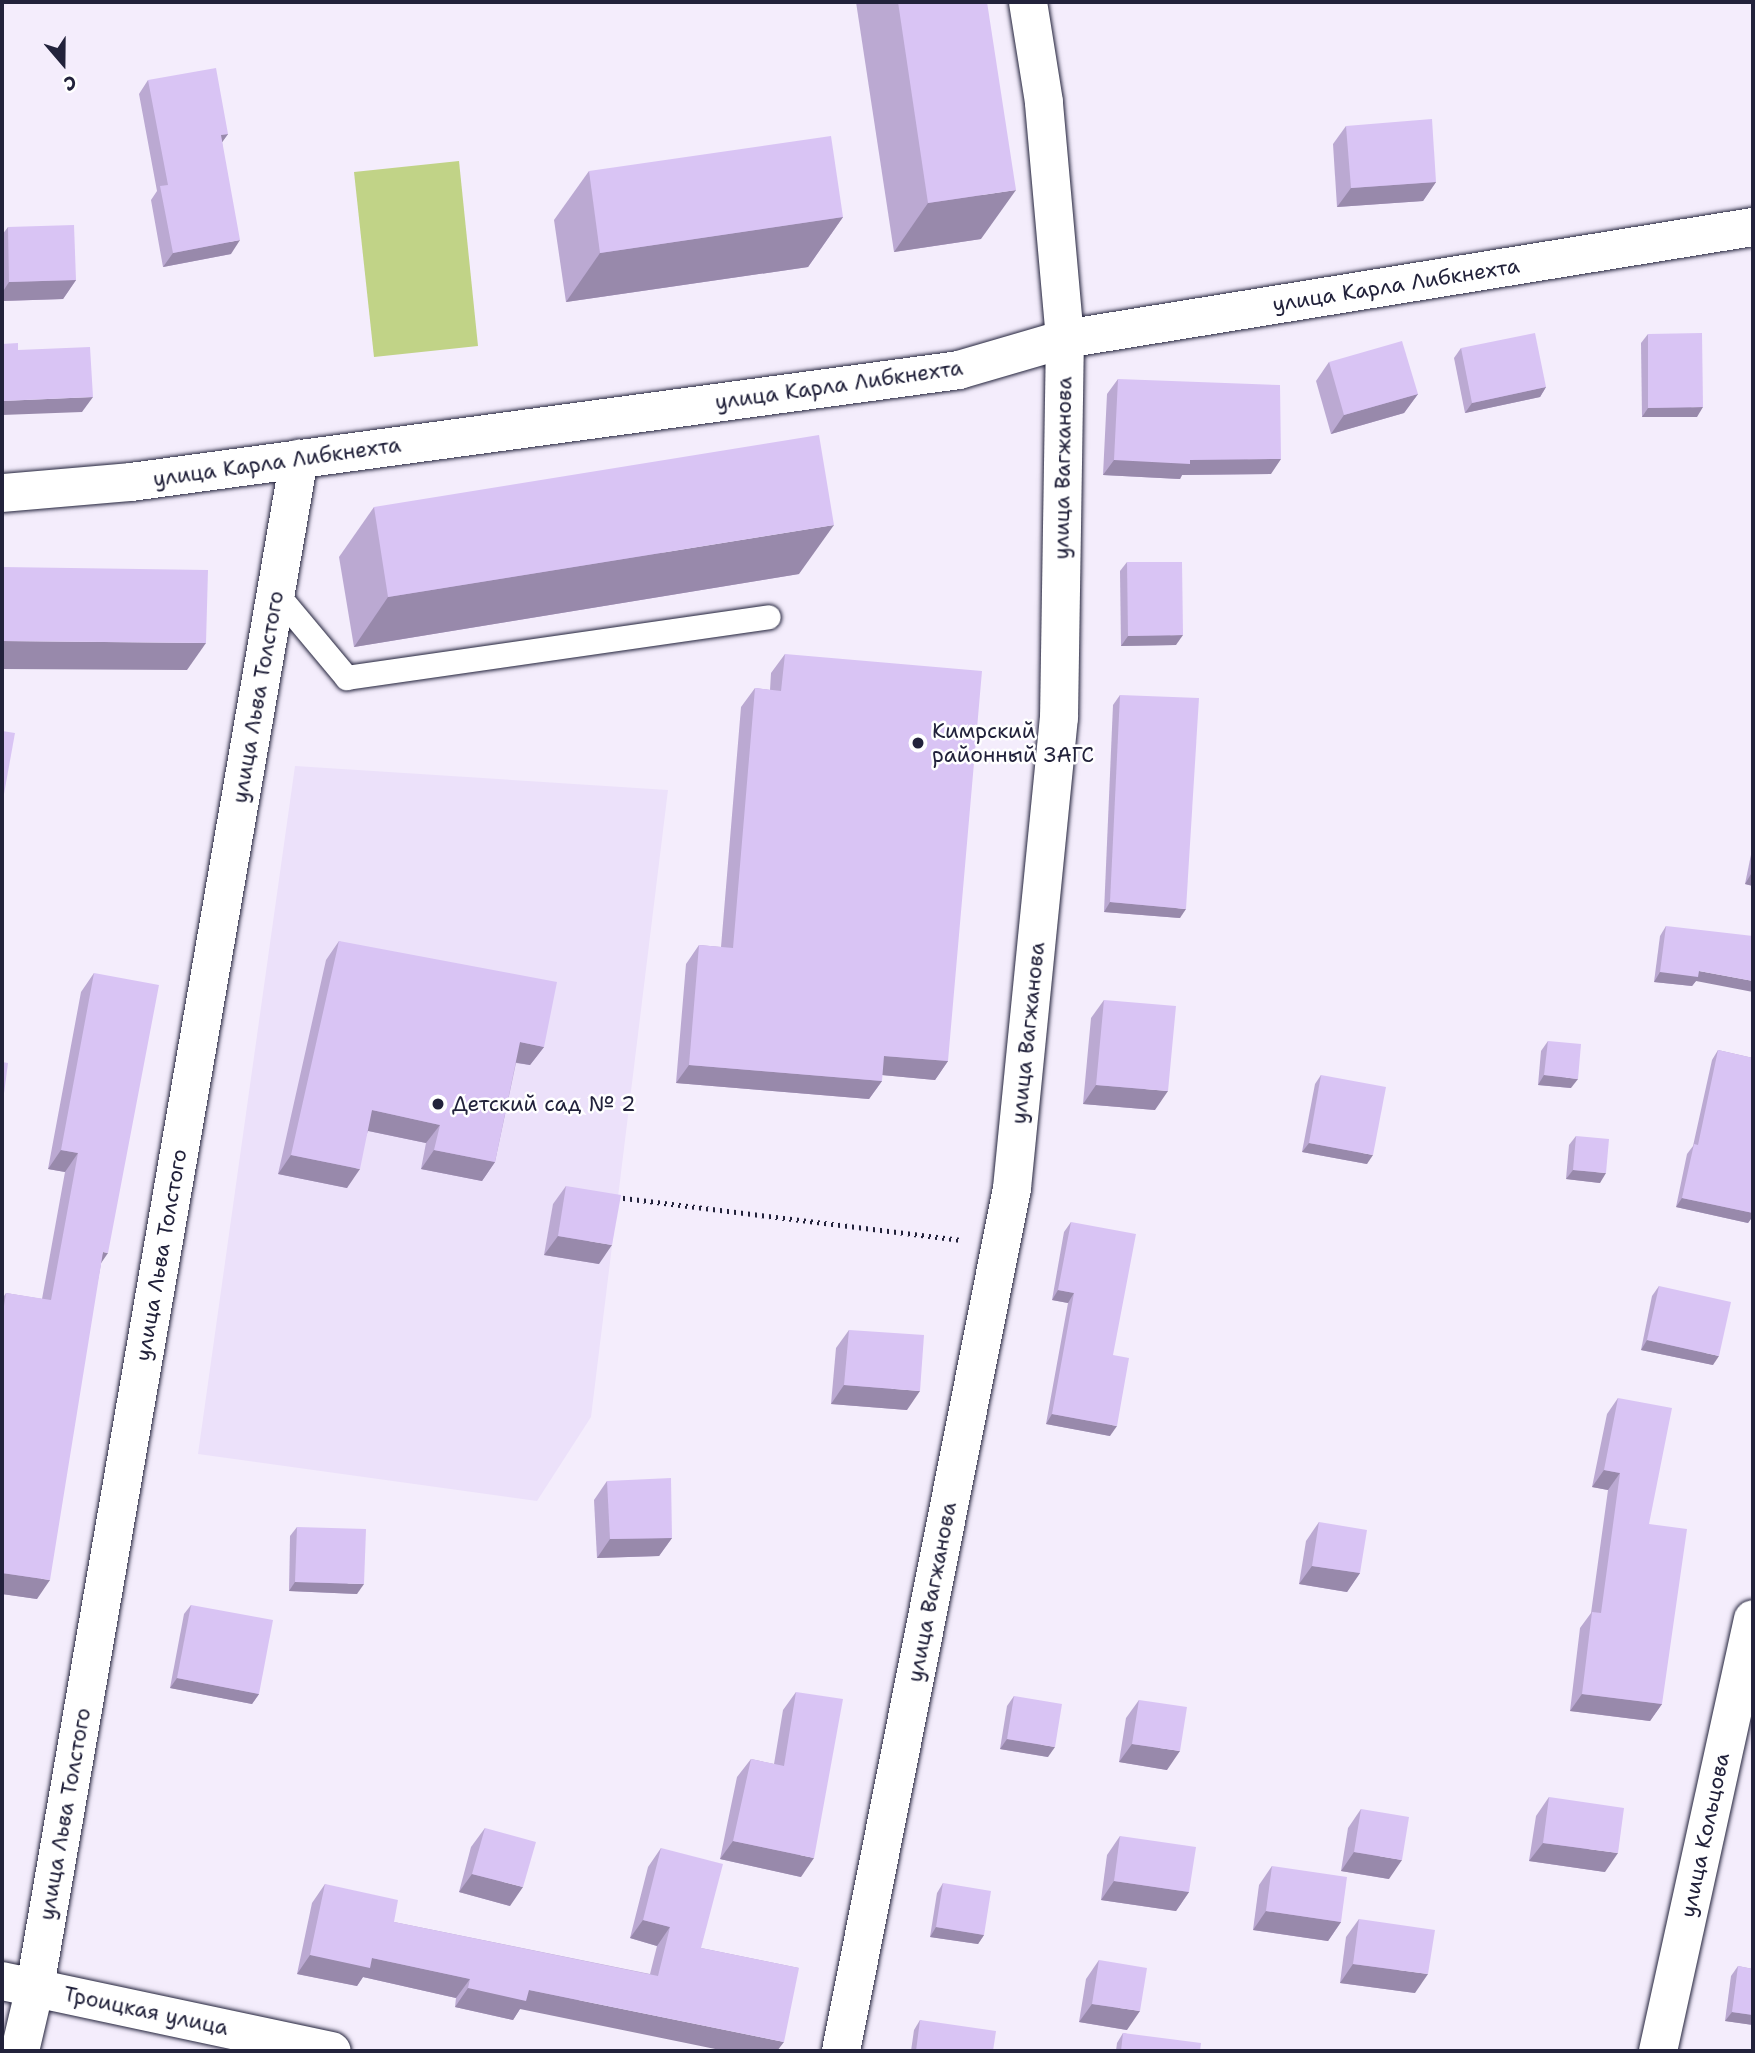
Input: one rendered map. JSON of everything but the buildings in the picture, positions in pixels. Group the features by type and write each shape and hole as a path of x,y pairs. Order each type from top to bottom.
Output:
{"street":[{"name":"улица Вагжанова","path":"841,2051 1012,1188 1059,718 1065,339 1044,102 1028,2"},
{"name":"улица Карла Либкнехта","path":"2,494 299,459 959,370 1065,339 1753,227"},
{"name":"улица Льва Толстого","path":"20,2051 19,1984 299,459"},
{"name":"улица Кольцова","path":"1658,2051 1753,1619"},
{"name":"Троицкая улица","path":"19,1984 332,2051"}],"lane":[{"path":"275,593 347,678 769,617"}],"path":[{"path":"603,1195 1000,1245"}],"shaded area":[{"name":"Детский сад № 2","path":"295,766 668,790 591,1417 537,1501 198,1454"}],"green space":[{"path":"459,161 478,346 374,357 354,172"}],"place":[{"name":"Кимрский районный ЗАГС","path":"918,743"},
{"name":"Детский сад № 2","path":"438,1104"}]}
